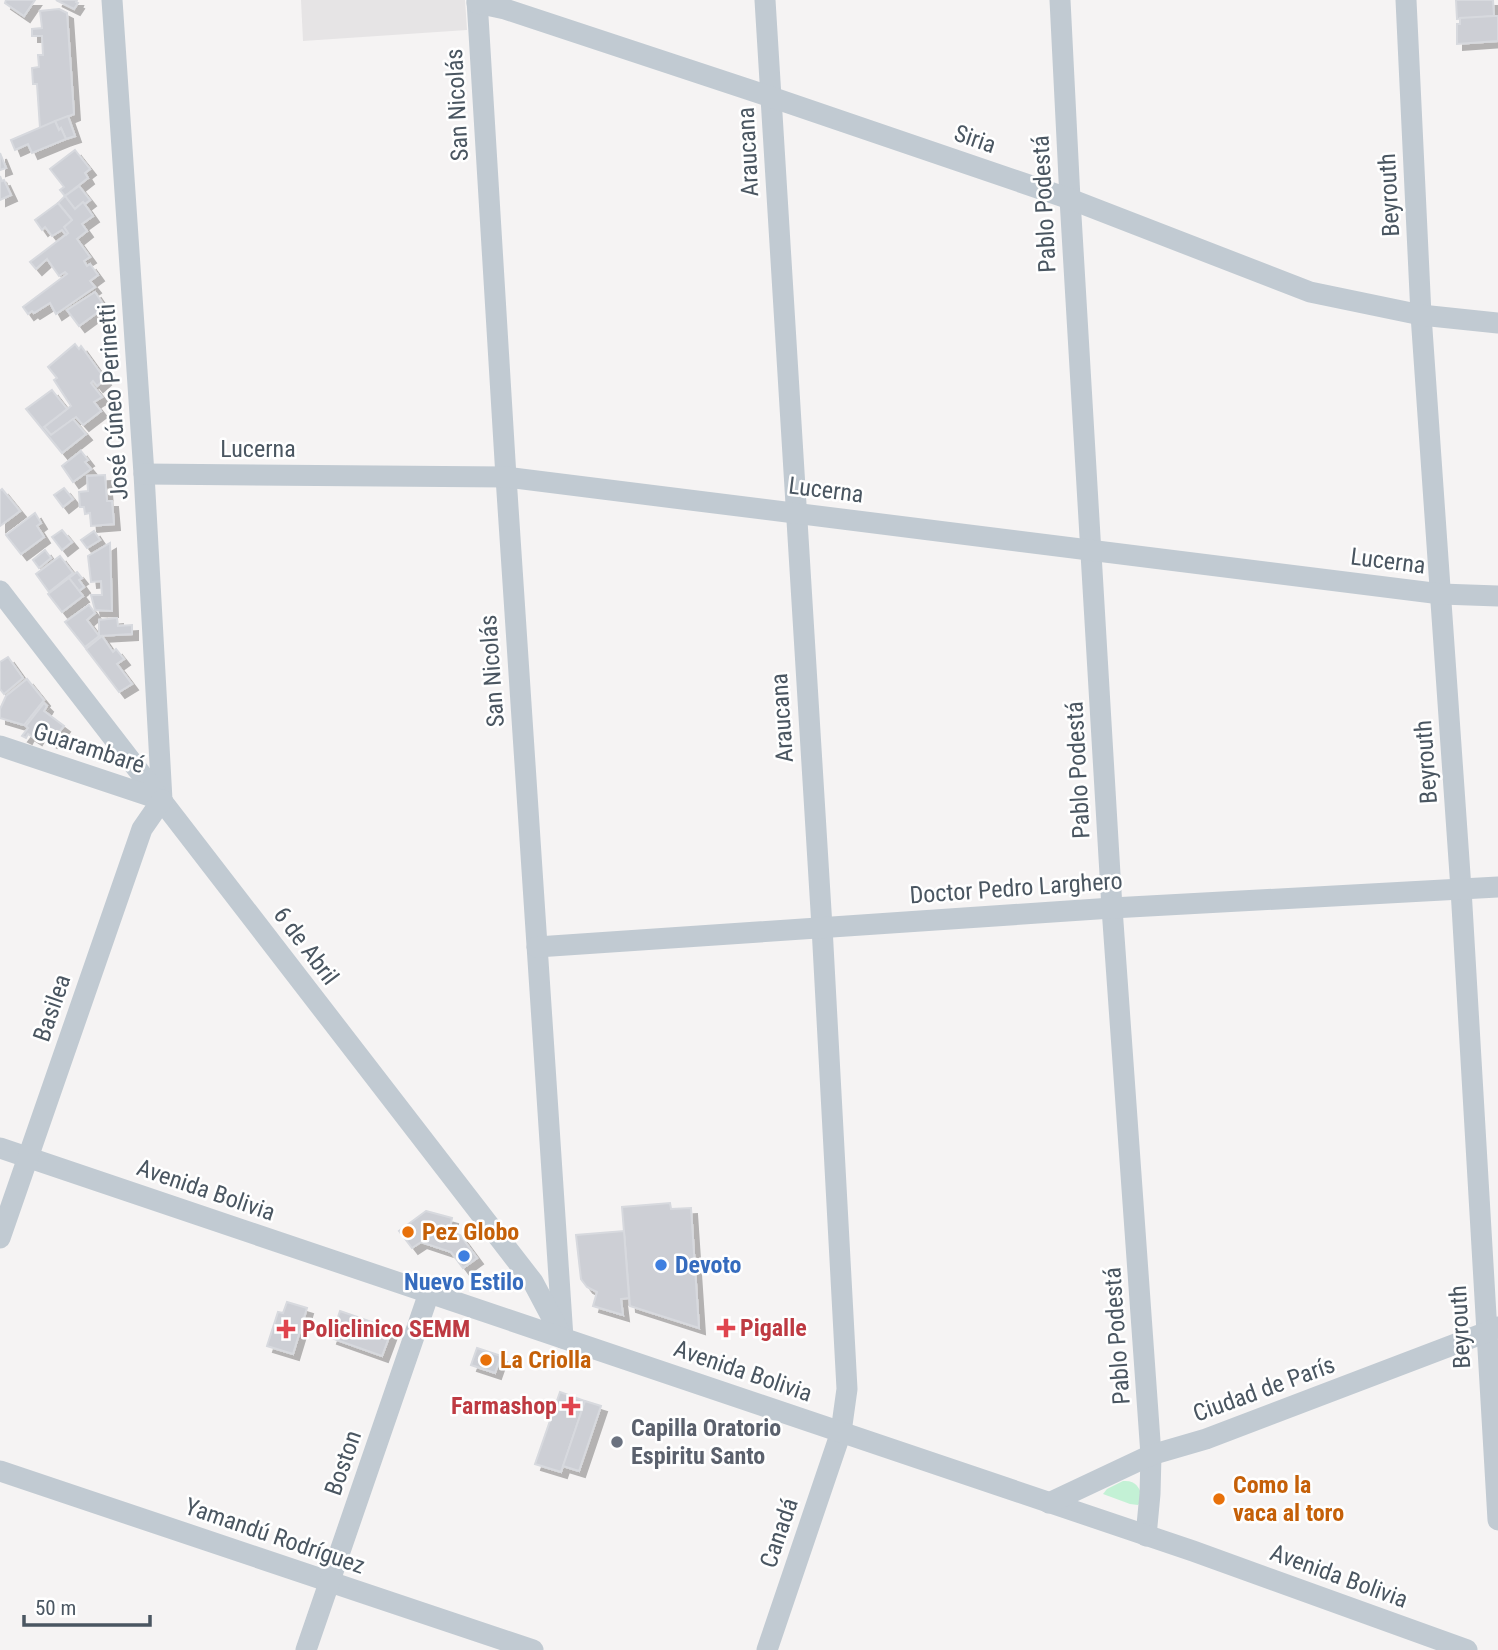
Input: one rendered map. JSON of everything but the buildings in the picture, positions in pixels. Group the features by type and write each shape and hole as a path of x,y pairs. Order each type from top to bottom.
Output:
{"street":[{"name":"José Cúneo Perinetti","path":"112,0 144,474 162,800"},
{"name":"Araucana","path":"765,0 822,927 847,1389 841,1433"},
{"name":"Pablo Podestá","path":"1060,0 1112,908 1151,1455 1146,1536"},
{"name":"Beyrouth","path":"1406,0 1421,315 1493,1330 1498,1520"},
{"name":"Siria","path":"477,1 1070,199 1310,292 1421,315 1498,323"},
{"name":"San Nicolás","path":"477,1 563,1338"},
{"name":"Lucerna","path":"144,474 506,477 1441,594 1498,596"},
{"name":"6 de Abril","path":"0,591 533,1282 563,1338"},
{"name":"Guarambaré","path":"0,746 162,800"},
{"name":"Basilea","path":"0,1238 142,830 162,800"},
{"name":"Doctor Pedro Larghero","path":"537,947 1112,908 1498,887"},
{"name":"Avenida Bolivia","path":"0,1148 1206,1556 1467,1650"},
{"name":"Boston","path":"306,1650 429,1293"},
{"name":"Ciudad de París","path":"1049,1503 1151,1455 1229,1430 1493,1330"},
{"name":"Canadá","path":"767,1650 841,1433"},
{"name":"Yamandú Rodríguez","path":"0,1471 533,1650"}],"shaded area":[{"path":"301,0 465,0 467,30 303,41"}],"green space":[{"path":"1123,1481 1134,1483 1138,1488 1143,1498 1138,1505 1103,1494"}],"place":[{"name":"Pez Globo","path":"408,1232"},
{"name":"Nuevo Estilo","path":"464,1256"},
{"name":"Devoto","path":"661,1265"},
{"name":"Pigalle","path":"726,1328"},
{"name":"Policlinico SEMM","path":"286,1329"},
{"name":"La Criolla","path":"486,1360"},
{"name":"Farmashop","path":"571,1406"},
{"name":"Capilla Oratorio Espiritu Santo","path":"617,1442"},
{"name":"Como la vaca al toro","path":"1219,1499"}]}
